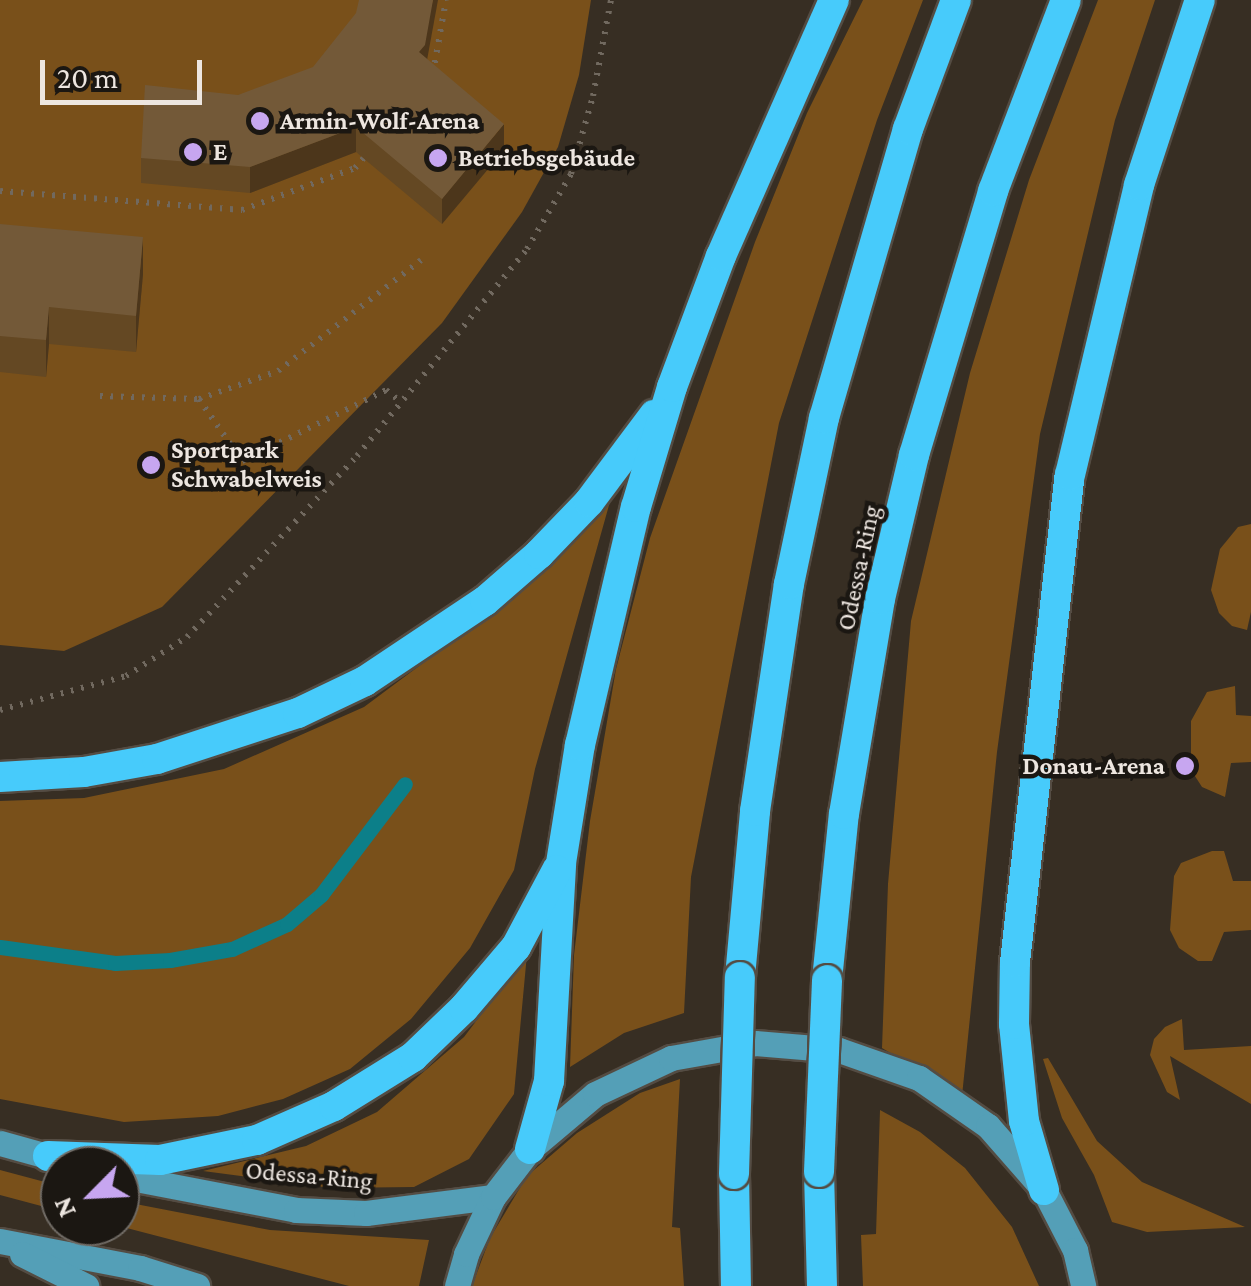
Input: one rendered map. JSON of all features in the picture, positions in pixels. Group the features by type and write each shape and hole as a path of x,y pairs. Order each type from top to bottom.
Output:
{"highway":[{"path":"530,1149 549,1081 561,863 605,628 672,387 728,237 834,0"},
{"path":"736,1286 734,1174 740,977 758,792 789,584 824,418 908,129 956,0"},
{"name":"Odessa-Ring","path":"822,1286 819,1172 827,980 844,814 880,599 914,455 993,192 1066,0"},
{"path":"1044,1190 1024,1120 1014,1024 1015,962 1070,475 1139,186 1200,0"},
{"path":"0,778 84,772 157,759 280,720 365,681 471,611 539,554 611,474 672,387"},
{"path":"140,1159 160,1160 257,1140 334,1106 413,1056 464,1008 516,947 561,863"}],"main road":[{"path":"457,1286 466,1254 494,1197 530,1149 595,1094 671,1058 755,1043 838,1050 919,1078 988,1126 1044,1190 1075,1250 1083,1286"},
{"path":"0,1143 40,1154"},
{"name":"Odessa-Ring","path":"140,1182 296,1210 366,1213 494,1197"},
{"path":"0,1242 86,1286"},
{"path":"0,1242 140,1268 198,1286"}],"path":[{"path":"432,78 446,0"},
{"path":"0,710 126,676 187,637 401,402 527,249 571,174 593,96 611,0"},
{"path":"0,191 242,210 355,168 381,138"},
{"path":"100,396 199,399 278,371 421,260"},
{"path":"199,399 242,461 386,390 401,402"}],"shaded area":[{"name":"Sportpark Schwabelweis","path":"0,0 591,0 579,75 558,147 522,212 442,323 162,607 64,651 0,645"},
{"path":"863,0 923,0 877,120 779,423 691,877 684,1013 624,1033 570,1067 574,955 590,821 616,669 650,538 755,242 807,113"},
{"path":"1098,0 1155,0 1115,120 1040,434 997,752 962,1096 882,1048 888,884 911,621 970,373 1029,180"},
{"path":"613,491 535,769 514,870 470,948 411,1019 350,1069 283,1099 218,1116 124,1122 0,1099 0,801 84,798 224,769 364,707 474,625"},
{"path":"1251,524 1251,612 1247,630 1232,626 1219,613 1211,590 1220,549 1238,527"},
{"path":"1235,686 1236,715 1251,716 1251,762 1231,763 1225,797 1202,787 1191,770 1191,721 1207,692"},
{"path":"1212,851 1224,851 1233,881 1251,881 1251,930 1224,932 1212,961 1198,961 1179,948 1170,930 1174,876 1181,863"},
{"path":"527,954 514,1094 469,1159 414,1187 331,1188 203,1171 306,1146 377,1112 464,1037"},
{"path":"1182,1019 1184,1050 1251,1046 1251,1104 1170,1056 1180,1100 1167,1092 1150,1055 1154,1039 1165,1027"},
{"path":"1048,1058 1097,1141 1142,1182 1245,1227 1147,1232 1112,1222 1094,1175 1062,1118 1043,1059"},
{"path":"680,1079 672,1227 680,1228 684,1286 472,1286 490,1238 527,1176 577,1133 640,1093"},
{"path":"880,1110 920,1132 965,1168 1012,1227 1039,1286 863,1286 861,1235 876,1234"},
{"path":"0,1170 40,1181 40,1206 0,1195"},
{"path":"140,1205 270,1230 429,1240 419,1286 349,1286 140,1231"}],"building":[{"path":"359,0 433,0 425,45 419,52 504,124 442,199 356,127 250,167 141,158 145,85 238,95 313,67 356,13"},
{"path":"0,224 143,237 136,316 49,307 46,340 0,336"}],"waterway":[{"path":"0,947 115,963 170,960 232,949 287,924 321,895 405,784"}],"place":[{"name":"Armin-Wolf-Arena","path":"260,121"},
{"name":"E","path":"193,152"},
{"name":"Betriebsgebäude","path":"438,158"},
{"name":"Sportpark Schwabelweis","path":"151,465"},
{"name":"Donau-Arena","path":"1185,766"}]}
